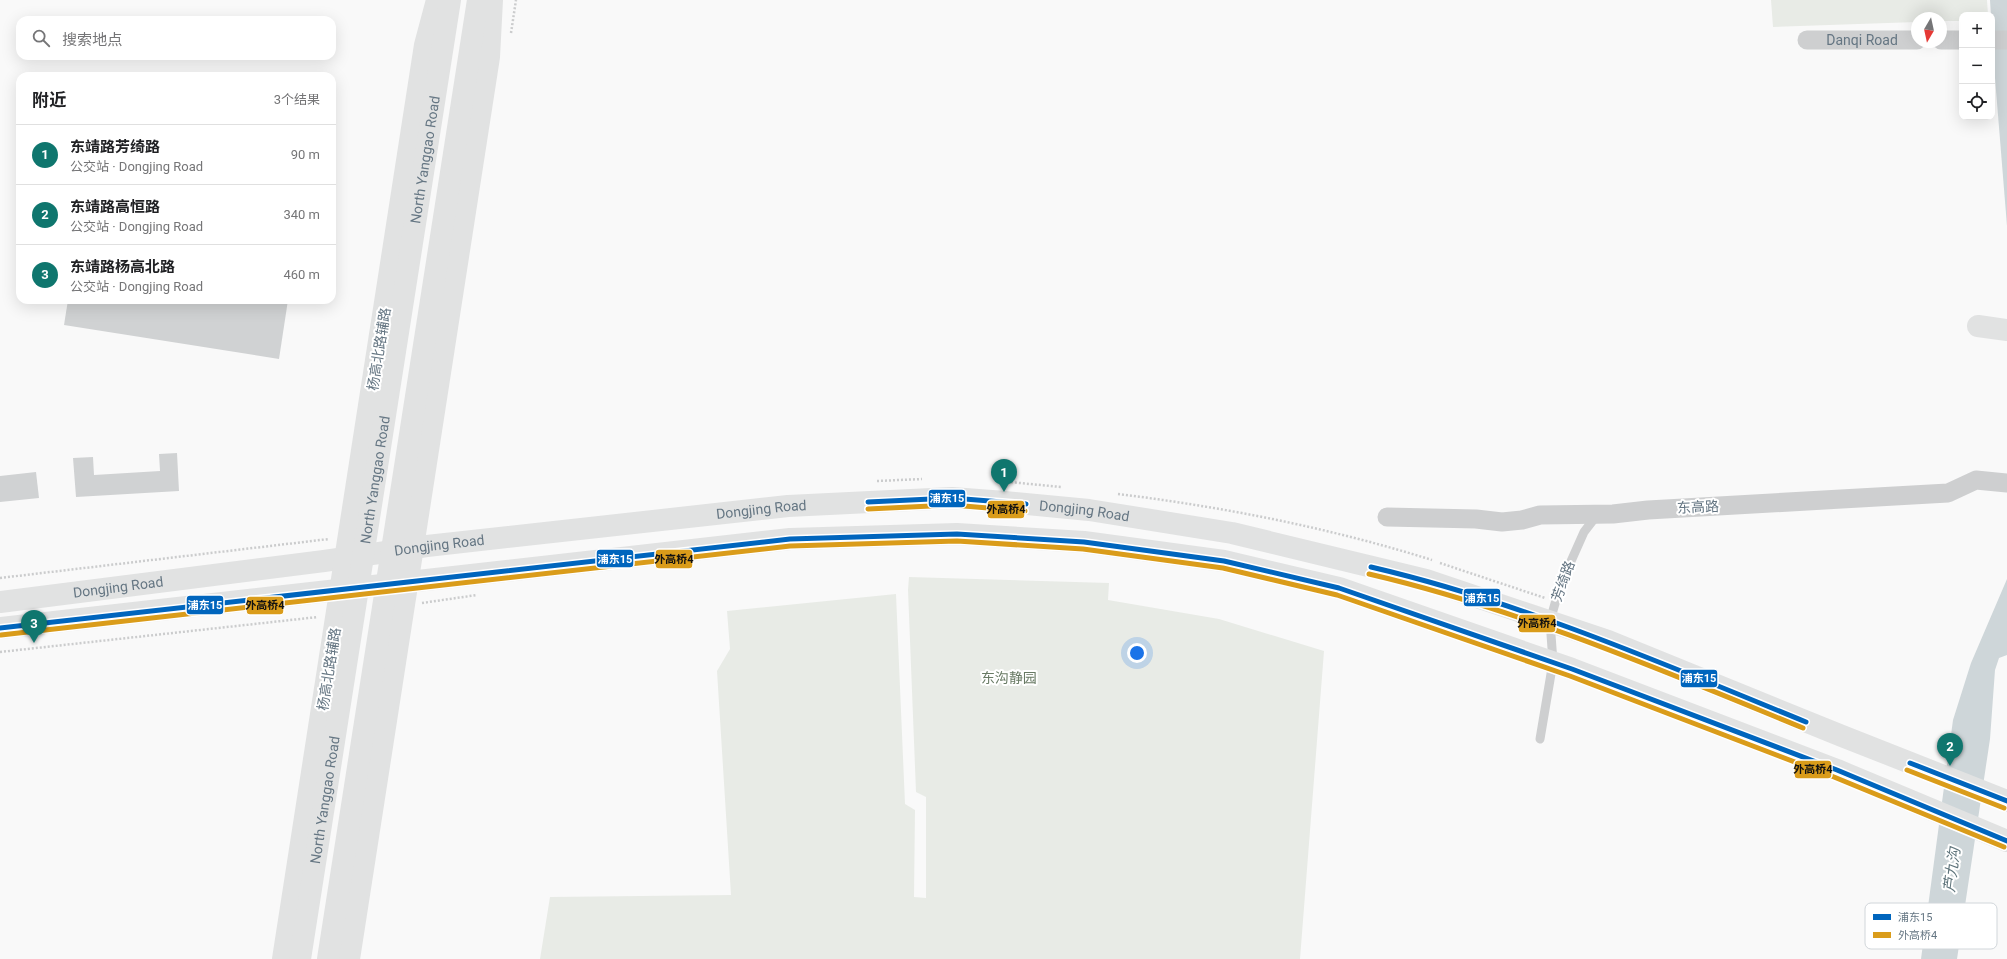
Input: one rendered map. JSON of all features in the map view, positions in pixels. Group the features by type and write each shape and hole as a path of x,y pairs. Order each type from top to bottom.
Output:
{"main road":[{"name":"杨高北路辅路","path":"283,959 425,45 437,0"},
{"name":"North Yanggao Road","path":"300,959 450,0"},
{"name":"North Yanggao Road","path":"328,959 478,0"},
{"path":"349,959 404,606 414,582 413,548 489,57 492,0"},
{"path":"1978,326 2007,330"},
{"name":"Dongjing Road","path":"0,602 324,562 413,548 788,506 952,498 1089,510 1232,533 1426,580 1608,641 2002,799"},
{"name":"Dongjing Road","path":"0,628 790,539 957,534 1084,542 1224,561 1340,588 1553,662 1830,767 2000,838"}],"street":[{"name":"Danqi Road","path":"1807,40 1911,40"},
{"path":"1947,40 1959,40"},
{"path":"1995,40 2007,40"},
{"name":"东高路","path":"1387,517 1476,519 1502,522 1540,516 1613,514 1648,510 1948,493 1976,480 2007,483"}],"lane":[{"name":"芳绮路","path":"1540,739 1553,662 1550,621 1560,586 1584,532 1594,519 1613,514"}],"path":[{"path":"510,35 516,0"},
{"path":"404,606 478,595"},
{"path":"0,652 337,614"}],"green space":[{"path":"1771,0 1987,0 1988,12 1959,12 1959,21 1947,21 1947,12 1911,12 1911,22 1773,27"},
{"name":"东沟静园","path":"909,577 1109,583 1108,600 1219,619 1324,651 1300,959 540,959 550,897 731,895 717,671 730,649 727,611 896,594 905,804 915,810 914,897 926,898 926,797 916,792 908,590"}],"water":[{"path":"1990,0 2007,0 2007,226 1995,78 1995,12 1991,12"},
{"name":"芦九沟","path":"2007,579 2007,655 1999,658 1995,670 1990,739 1965,903 1928,903 1953,720 1971,663"},
{"path":"1922,949 1958,949 1957,959 1921,959"}],"building":[{"path":"67,304 287,304 279,359 64,325"},
{"path":"177,453 179,491 76,497 73,458 93,457 94,475 160,471 159,454"},
{"path":"36,472 39,498 0,502 0,476"}],"transit line":[{"name":"浦东15","path":"868,502 952,498 1026,504"},
{"name":"外高桥4","path":"868,509 952,505 1025,511"},
{"name":"浦东15","path":"0,628 790,539 957,534 1084,542 1224,561 1339,588 1572,669 1837,770 2007,841"},
{"name":"外高桥4","path":"1,635 790,546 957,541 1083,549 1223,568 1337,595 1570,676 1834,777 2004,847"},
{"name":"浦东15","path":"1371,567 1427,581 1537,616 1646,657 1806,722"},
{"name":"外高桥4","path":"1369,574 1425,588 1589,642 1803,728"},
{"name":"浦东15","path":"1910,763 2007,801"},
{"name":"外高桥4","path":"1907,770 2004,808"}],"place":[{"name":"东靖路芳绮路","path":"1004,492"},
{"name":"东靖路杨高北路","path":"34,643"},
{"name":"东靖路高恒路","path":"1950,766"}]}
